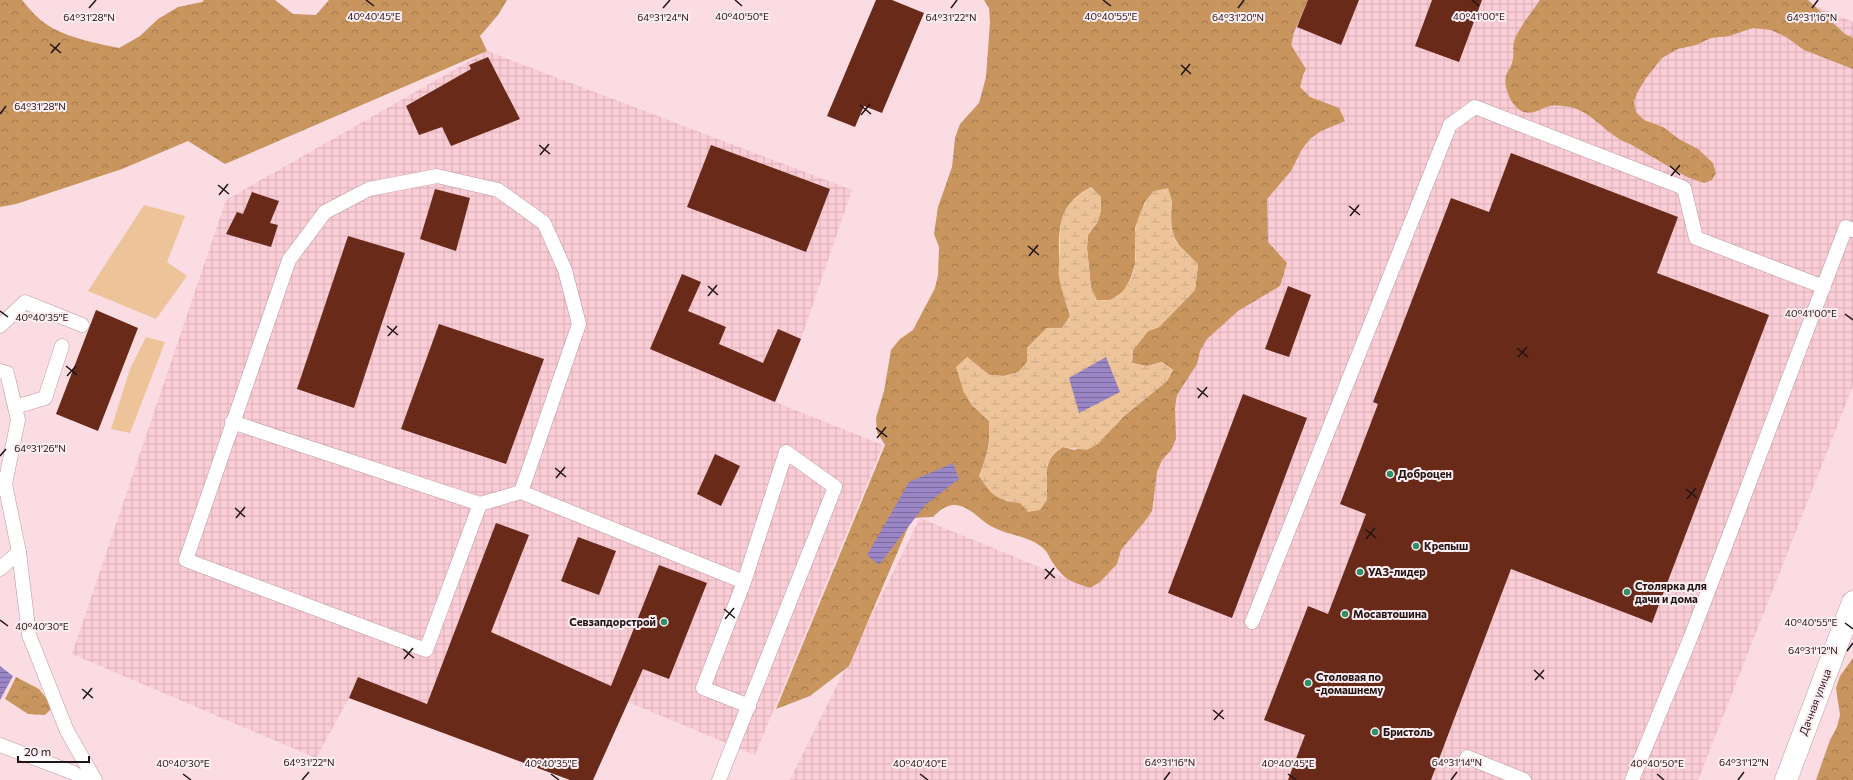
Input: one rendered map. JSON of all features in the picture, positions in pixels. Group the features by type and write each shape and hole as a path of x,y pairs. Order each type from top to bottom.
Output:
{"street":[{"name":"Дачная улица","path":"1786,780 1853,602"}],"lane":[{"path":"1252,622 1450,125 1475,107 1684,188 1696,238 1824,287"},
{"path":"480,504 426,650 186,560 232,422 289,260 325,212 369,189 437,176 498,190 544,223 565,270 579,324 522,492"},
{"path":"1632,780 1690,639 1846,227 1853,230"},
{"path":"0,326 24,302 82,325"},
{"path":"15,407 46,398 62,346"},
{"path":"0,371 7,373 18,420 5,484 19,552 29,635 67,731 95,780"},
{"path":"232,422 480,504 522,492 744,582"},
{"path":"718,780 749,706 835,488 786,452 744,582 703,688 749,706"},
{"path":"0,569 19,552"},
{"path":"0,745 74,773 83,780"},
{"path":"1467,758 1524,780"}],"shaded area":[{"path":"1295,0 1802,0 1853,22 1853,386 1698,780 790,780 920,518 1090,588 1306,69 1282,36"},
{"name":"Севзапдорстрой","path":"487,51 852,190 801,339 775,402 883,445 755,755 628,702 593,780 570,780 349,698 316,758 72,654 226,200"},
{"path":"1106,357 1120,392 1079,413 1069,378"},
{"path":"953,463 959,479 925,505 879,565 867,555 909,482"},
{"path":"0,666 13,676 0,700"}],"green space":[{"path":"0,0 22,0 31,11 45,23 64,34 119,48 140,36 158,19 178,7 202,2 204,0 275,0 293,14 316,15 329,0 507,0 498,15 480,36 487,51 225,164 188,141 122,169 16,204 0,207"},
{"path":"984,0 1308,0 1294,32 1291,45 1306,69 1300,87 1310,97 1339,108 1345,121 1321,131 1310,139 1302,149 1291,171 1267,199 1268,242 1287,263 1280,286 1238,311 1207,339 1200,351 1197,364 1177,395 1175,408 1176,439 1171,450 1162,460 1157,472 1152,511 1121,550 1117,564 1100,582 1090,588 1069,580 1061,574 1046,551 1039,545 1025,538 996,529 970,510 961,506 952,505 946,507 940,510 933,517 912,518 849,666 810,696 776,709 885,445 877,432 876,418 884,391 891,350 900,339 913,330 935,288 938,275 939,247 934,234 938,207 952,167 955,138 960,124 979,103 986,77 990,22 989,8","holes":["1091,187 1101,197 1101,211 1097,223 1088,235 1087,248 1091,288 1096,300 1111,300 1124,291 1131,277 1135,264 1135,228 1145,202 1154,191 1172,201 1171,222 1174,237 1183,250 1198,264 1195,290 1159,327 1148,331 1133,350 1132,363 1147,366 1162,362 1173,370 1167,381 1124,416 1115,426 1075,450 1063,447 1055,453 1048,464 1046,478 1020,503 1006,501 979,476 988,449 989,421 971,404 967,357 989,375 1004,376 1019,372 1027,362 1027,348 1047,328 1062,328 1070,316 1059,259 1060,229 1063,216 1069,205"]},
{"path":"1540,0 1808,0 1845,34 1853,38 1853,69 1804,50 1786,37 1771,30 1753,28 1729,36 1711,38 1696,45 1678,49 1662,58 1646,78 1637,93 1634,102 1636,112 1644,120 1663,127 1679,139 1698,149 1713,163 1716,173 1712,180 1704,183 1687,177 1630,144 1622,141 1582,111 1574,108 1553,106 1528,113 1516,107 1507,91 1505,81 1506,76 1511,66 1515,38"},
{"path":"1091,187 1101,197 1101,211 1097,223 1088,235 1087,248 1091,288 1097,300 1107,300 1117,297 1128,284 1135,264 1135,232 1141,212 1154,191 1168,188 1172,201 1172,229 1176,242 1198,264 1195,290 1159,327 1148,331 1133,350 1132,363 1147,366 1162,362 1173,370 1167,381 1124,416 1098,444 1087,450 1063,447 1053,454 1047,465 1047,500 1040,510 1028,512 1020,503 995,496 987,488 979,476 988,449 989,421 971,404 964,393 956,367 967,357 989,375 1004,376 1018,372 1027,362 1027,348 1047,328 1062,328 1070,316 1059,277 1060,228 1064,213 1068,206"},
{"path":"144,205 185,216 167,262 187,276 156,319 88,291"},
{"path":"146,337 165,342 130,433 111,429 130,369"},
{"path":"1853,658 1853,780 1816,780 1830,740 1837,727 1840,715 1836,688 1840,676"},
{"path":"16,677 39,689 53,707 45,715 28,714 5,699"}],"building":[{"path":"876,0 892,0 924,13 882,113 864,106 855,127 827,116"},
{"path":"1308,0 1359,0 1341,45 1297,27"},
{"path":"1432,0 1482,0 1459,62 1415,46"},
{"path":"488,57 520,119 451,146 442,127 419,135 406,106 471,69 469,65"},
{"path":"711,145 830,189 806,252 687,207"},
{"path":"1511,153 1678,217 1657,273 1769,315 1652,623 1511,569 1431,780 1288,780 1305,735 1264,720 1308,606 1328,614 1366,514 1340,504 1378,404 1373,402 1451,198 1489,212"},
{"path":"435,189 470,198 456,251 420,239"},
{"path":"252,192 279,201 270,223 278,225 271,247 226,234 237,212 243,214"},
{"path":"348,236 405,253 354,408 297,389"},
{"path":"682,274 701,282 688,311 726,327 719,344 763,363 778,329 801,339 775,402 650,349"},
{"path":"1288,286 1311,295 1289,357 1265,349"},
{"path":"96,310 138,328 98,431 56,414"},
{"path":"439,324 544,359 506,464 401,429"},
{"path":"1243,394 1307,418 1232,618 1168,593"},
{"path":"715,454 740,466 721,506 697,494"},
{"path":"496,523 529,535 491,632 611,686 659,565 707,583 669,679 643,669 593,780 570,780 349,698 358,677 427,704"},
{"path":"578,537 616,551 599,595 561,581"}],"place":[{"name":"Доброцен","path":"1390,474"},
{"name":"Крепыш","path":"1416,546"},
{"name":"УАЗ-лидер","path":"1360,572"},
{"name":"Столярка для дачи и дома","path":"1627,592"},
{"name":"Мосавтошина","path":"1345,614"},
{"name":"Севзапдорстрой","path":"664,622"},
{"name":"Столовая по -домашнему","path":"1308,683"},
{"name":"Бристоль","path":"1375,732"}]}
